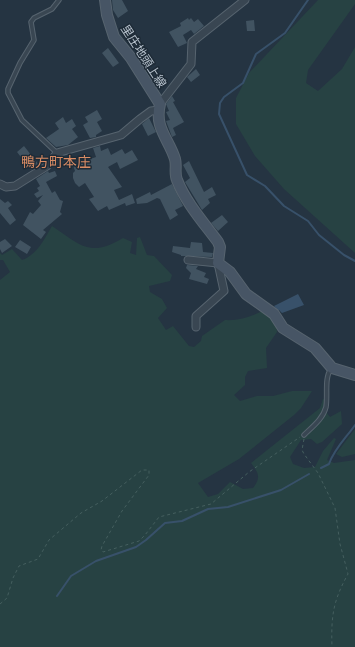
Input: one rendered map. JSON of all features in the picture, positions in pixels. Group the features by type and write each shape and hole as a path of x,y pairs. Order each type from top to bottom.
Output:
{"main road":[{"name":"里庄地頭上線","path":"105,0 107,15 114,36 131,58 160,107 161,132 176,160 177,180 186,198 218,242 220,247 218,263"},
{"path":"218,263 230,272 246,294 274,314 283,328 314,348 332,368 355,375"}],"street":[{"path":"0,184 6,187 15,186 47,166 57,153 121,135 151,111 160,107 191,64 192,42 245,0"},
{"path":"188,260 218,263 224,291 196,316 196,327"}],"lane":[{"path":"57,153 22,120 8,93 8,89 17,68 34,40 31,22 34,18 52,9 60,0"},
{"path":"304,435 317,422 324,411 329,371 332,368"}],"path":[{"path":"0,604 7,598 13,578 19,566 38,558 49,540 80,512 102,501 142,470 149,470 149,475 122,511 102,546 101,550 103,552 139,541 145,536 160,517 211,504 249,472 304,435"},
{"path":"304,435 302,450 318,473 335,508 340,544 348,574 336,595 333,613 332,647"}],"green space":[{"path":"318,0 355,0 355,4 308,70 306,83 318,91 342,69 355,47 355,253 284,189 255,156 236,124 236,98 249,73"},
{"path":"52,226 70,239 86,247 102,247 123,238 132,242 130,253 136,255 137,238 140,237 147,255 154,256 172,275 170,281 149,286 150,292 162,299 167,308 158,318 166,330 173,326 189,346 194,347 201,341 202,336 225,320 244,318 262,311 276,323 277,332 266,348 267,368 248,371 245,377 245,385 234,395 240,401 257,396 273,396 292,391 312,391 301,408 294,415 239,459 198,483 208,497 218,494 230,482 243,489 253,488 258,476 251,463 320,408 323,399 328,401 326,412 330,417 341,411 342,424 322,442 317,444 311,439 301,440 290,457 293,464 304,468 315,467 323,451 334,438 336,439 327,460 334,463 355,460 355,647 0,647 0,280 10,272 3,260 0,260 0,253 2,255 12,249 22,260 27,258 40,246"},
{"path":"355,429 355,454 342,457 336,454"}],"water":[{"path":"298,294 304,305 282,313 274,306"}],"building":[{"path":"112,0 122,0 128,11 118,18 113,10"},
{"path":"188,18 189,20 191,18 194,22 198,19 204,26 194,34 191,30 183,35 187,43 178,47 169,32 181,26 180,23"},
{"path":"254,20 255,31 247,31 246,21"},
{"path":"108,48 119,63 113,67 102,53"},
{"path":"196,69 200,75 191,82 187,77"},
{"path":"172,96 175,101 173,102 184,122 173,128 176,135 172,137 166,121 170,120 166,112 169,111 166,104"},
{"path":"97,110 102,119 97,122 102,131 96,135 96,137 90,138 83,125 88,122 85,117"},
{"path":"63,117 66,123 72,119 76,126 72,129 78,137 68,145 56,147 46,138 59,129 55,123"},
{"path":"149,118 156,132 148,136 142,124"},
{"path":"24,146 39,165 31,170 17,152"},
{"path":"100,146 101,151 108,148 111,155 122,149 125,154 132,150 138,160 120,169 117,162 108,167 122,187 114,190 119,200 132,194 135,203 126,206 125,203 109,210 107,206 98,211 89,199 94,197 85,183 79,187 75,183 73,178 73,173 75,171 73,165 96,157 93,148"},
{"path":"189,161 204,192 212,187 216,195 208,199 210,203 202,210 185,182 190,178 183,165"},
{"path":"48,171 49,173 55,171 57,176 46,182 52,193 55,191 60,200 63,201 60,212 62,214 43,230 46,232 41,239 23,225 30,212 33,214 41,205 38,201 43,195 37,198 34,194 39,191 37,188 40,186 36,179"},
{"path":"172,184 183,206 175,210 178,215 170,220 160,199 157,198 147,203 137,204 136,199 150,192 151,195"},
{"path":"0,199 5,203 8,201 12,205 8,208 16,220 10,225 0,213"},
{"path":"222,215 228,222 218,231 211,223"},
{"path":"5,239 12,246 2,253 0,249 0,242"},
{"path":"20,240 31,247 27,254 15,247"},
{"path":"191,242 202,243 203,252 213,253 212,257 181,256 172,252 173,246 190,248"},
{"path":"187,265 198,266 196,269 206,273 204,277 209,279 207,284 189,279 191,273 186,268"}],"waterway":[{"path":"308,0 285,33 256,54 243,83 224,97 220,103 219,114 247,175 265,186 284,206 308,221 319,235 344,255 355,261"},
{"path":"321,468 329,464 337,448 355,425"},
{"path":"57,596 71,576 96,561 136,547 165,523 182,521 208,509 228,507 281,490 309,474"}],"district":[{"name":"鴨方町本庄","path":"56,162"}]}
